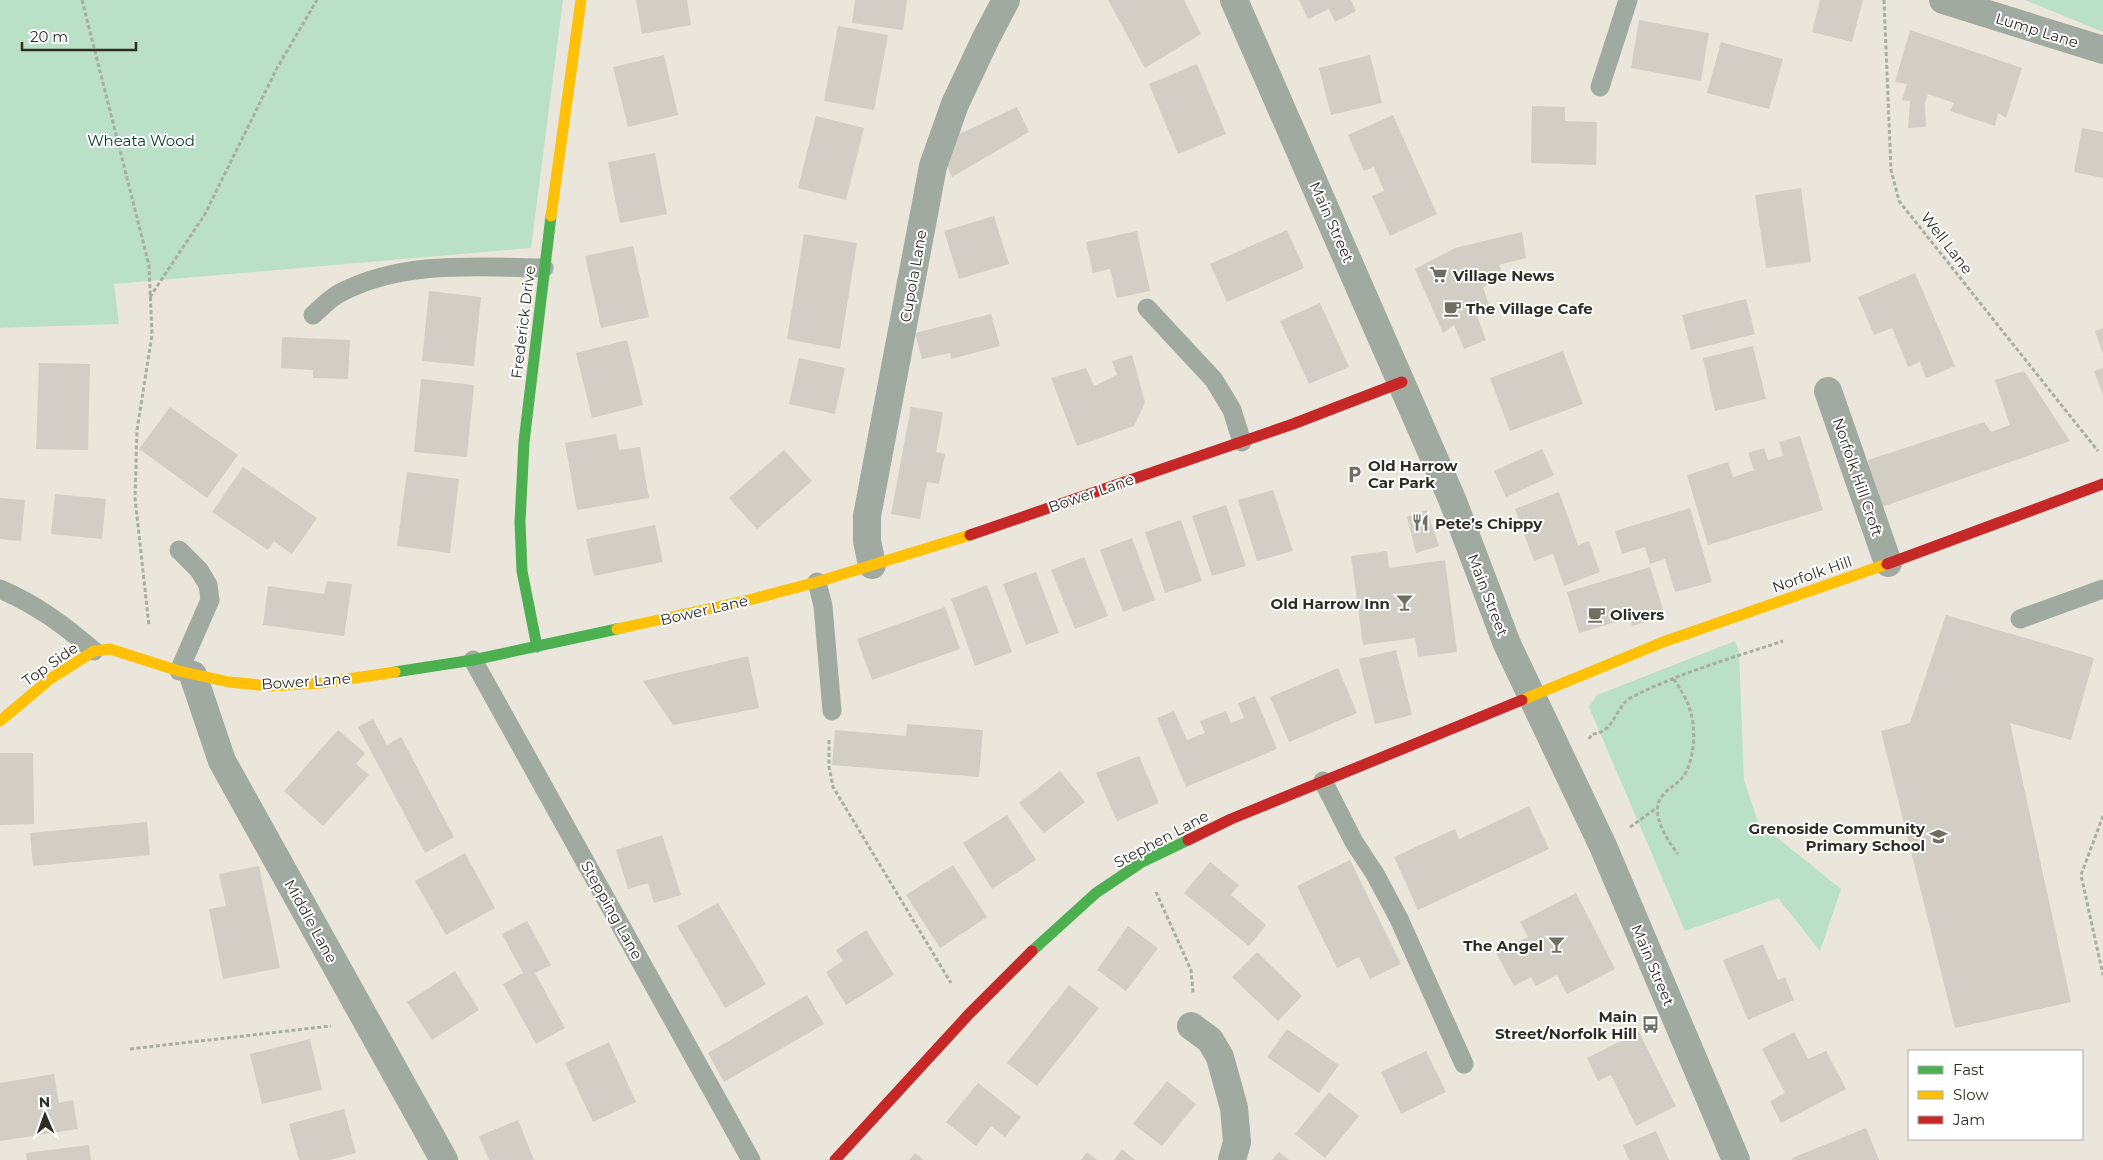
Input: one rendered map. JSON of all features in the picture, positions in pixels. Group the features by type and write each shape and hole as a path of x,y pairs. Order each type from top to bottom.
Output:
{"street":[{"name":"Frederick Drive","path":"537,648 522,571 520,522 524,442 544,268 581,0"},
{"name":"Cupola Lane","path":"872,565 868,541 867,516 933,166 954,104 1006,0"},
{"name":"Main Street","path":"1234,0 1452,499 1506,644 1603,846 1736,1160"},
{"name":"Lump Lane","path":"1944,0 2103,50"},
{"name":"Bower Lane","path":"94,652 110,649 186,673 229,682 270,686 321,683 473,660 537,648 749,600 817,582 979,532 1294,424 1402,382"},
{"name":"Norfolk Hill Croft","path":"1828,391 1888,564"},
{"name":"Norfolk Hill","path":"1532,697 1663,642 1888,564 2103,484"},
{"name":"Top Side","path":"0,722 50,679 94,652"},
{"name":"Middle Lane","path":"186,673 222,761 444,1160"},
{"name":"Stephen Lane","path":"835,1160 969,1014 1050,933 1096,893 1142,862 1232,819 1532,697"},
{"path":"1191,1026 1210,1040 1220,1057 1234,1108 1237,1142 1232,1160"}],"lane":[{"path":"1600,87 1628,0"},
{"path":"313,315 338,294 366,282 409,270 464,267 544,268"},
{"path":"1147,308 1214,380 1232,410 1242,442"},
{"path":"178,550 198,570 208,585 210,600 186,673"},
{"path":"817,582 824,616 832,711"},
{"path":"0,589 23,599 64,625 94,652"},
{"path":"2020,618 2103,589"},
{"name":"Stepping Lane","path":"473,660 751,1160"},
{"path":"1323,781 1354,842 1375,874 1399,920 1464,1064"}],"path":[{"path":"82,0 149,265 152,335 137,430 135,498 152,662"},
{"path":"150,297 205,214 277,68 317,0"},
{"name":"Well Lane","path":"1884,0 1891,170 1899,201 2103,458"},
{"path":"1564,765 1583,769 1589,760 1589,738 1592,734 1602,732 1612,724 1621,705 1646,690 1783,641"},
{"path":"1663,642 1674,679 1691,711 1692,752 1686,771 1680,782 1662,795 1658,807 1660,823 1665,838 1678,854"},
{"path":"832,711 830,767 833,787 969,1014"},
{"path":"2103,816 2081,875 2103,975"},
{"path":"1142,862 1191,970 1193,994 1191,1026"},
{"path":"130,1049 286,1030 368,1023"}],"green space":[{"name":"Wheata Wood","path":"0,0 563,0 531,248 114,284 119,324 0,328"},
{"path":"2025,0 2103,0 2103,32"},
{"path":"1735,641 1739,651 1744,780 1758,822 1841,889 1820,951 1778,898 1685,931 1589,707 1597,695"}],"building":[{"path":"636,0 687,0 691,25 642,34"},
{"path":"855,0 907,0 903,30 852,23"},
{"path":"1108,0 1184,0 1201,34 1145,68"},
{"path":"1299,0 1351,0 1356,11 1335,22 1329,9 1308,19"},
{"path":"1820,0 1863,0 1852,42 1812,32"},
{"path":"1639,20 1709,33 1701,81 1631,68"},
{"path":"838,26 888,35 874,110 824,101"},
{"path":"1910,30 2022,68 2006,118 1998,113 1995,126 1950,111 1954,103 1928,94 1925,103 1926,127 1908,128 1910,101 1902,100 1907,84 1895,82"},
{"path":"1721,42 1783,59 1769,109 1707,93"},
{"path":"664,55 678,115 628,127 613,67"},
{"path":"1370,55 1382,103 1331,115 1319,68"},
{"path":"1197,64 1226,134 1178,154 1149,84"},
{"path":"1532,106 1565,107 1565,121 1597,122 1596,165 1531,163"},
{"path":"1017,107 1029,132 952,177 946,162 953,137"},
{"path":"1393,115 1437,214 1390,236 1372,196 1384,191 1374,167 1364,171 1348,135"},
{"path":"816,116 864,128 846,200 798,188"},
{"path":"2082,128 2103,132 2103,178 2074,172"},
{"path":"655,153 667,214 620,223 608,162"},
{"path":"1801,188 1811,262 1766,268 1755,195"},
{"path":"994,216 1009,264 959,279 944,231"},
{"path":"1287,230 1304,268 1227,302 1210,264"},
{"path":"1137,231 1150,291 1117,298 1110,269 1093,273 1086,242"},
{"path":"1522,232 1526,258 1499,265 1504,278 1483,287 1490,308 1477,316 1486,340 1464,349 1454,325 1443,333 1415,269 1455,248"},
{"path":"804,234 857,243 840,349 787,339"},
{"path":"633,246 649,317 601,328 585,256"},
{"path":"1915,273 1955,366 1926,378 1920,362 1908,367 1892,328 1874,335 1858,297"},
{"path":"429,291 481,297 474,366 422,361"},
{"path":"1746,299 1755,334 1691,350 1682,315"},
{"path":"1320,303 1349,367 1309,384 1280,321"},
{"path":"991,314 1000,346 951,359 950,353 922,359 915,333"},
{"path":"2103,328 2103,354 2095,331"},
{"path":"282,337 350,340 348,379 313,378 313,370 281,368"},
{"path":"627,340 643,405 592,418 576,353"},
{"path":"1753,346 1766,399 1715,411 1703,358"},
{"path":"1563,351 1583,404 1510,431 1490,378"},
{"path":"1132,355 1145,402 1134,426 1077,446 1051,378 1086,368 1094,386 1117,375 1112,361"},
{"path":"799,358 845,368 835,414 789,404"},
{"path":"39,363 90,364 88,450 36,449"},
{"path":"2103,368 2103,396 2094,371"},
{"path":"2024,371 2070,441 1879,508 1868,460 1984,422 1991,432 2010,425 1995,380"},
{"path":"421,379 474,385 467,457 414,452"},
{"path":"170,407 238,455 207,498 139,449"},
{"path":"911,407 943,412 936,452 945,454 939,484 927,482 920,519 891,514"},
{"path":"616,434 619,450 640,447 649,498 577,510 565,443"},
{"path":"1800,436 1823,510 1708,545 1687,475 1728,462 1733,477 1754,470 1748,453 1764,448 1768,460 1783,456 1779,442"},
{"path":"1542,449 1554,475 1506,497 1494,471"},
{"path":"784,450 812,481 757,529 729,498"},
{"path":"243,467 317,518 292,554 274,541 268,550 212,512"},
{"path":"407,472 459,479 450,553 397,546"},
{"path":"1273,490 1293,551 1257,561 1238,500"},
{"path":"1559,492 1578,545 1589,541 1600,572 1564,586 1553,554 1534,561 1515,509"},
{"path":"55,494 106,499 102,539 51,534"},
{"path":"0,498 25,500 21,541 0,539"},
{"path":"1226,505 1246,566 1212,576 1192,516"},
{"path":"1690,508 1712,582 1675,592 1665,559 1650,564 1645,547 1622,554 1615,531"},
{"path":"1427,510 1439,546 1416,553 1407,517"},
{"path":"1181,520 1202,581 1165,593 1145,532"},
{"path":"655,525 663,562 594,576 586,539"},
{"path":"1132,538 1155,600 1123,612 1100,550"},
{"name":"Old Harrow Inn","path":"1387,551 1389,568 1445,560 1457,652 1418,657 1415,638 1363,645 1351,556"},
{"path":"1084,557 1108,616 1075,629 1051,570"},
{"path":"1650,567 1665,616 1632,626 1630,618 1579,633 1567,592"},
{"path":"1036,572 1059,633 1026,645 1003,584"},
{"path":"327,581 352,584 344,636 263,625 268,586 324,594"},
{"path":"987,585 1012,652 975,666 951,599"},
{"path":"945,607 960,649 872,680 857,639"},
{"path":"1946,615 2094,658 2071,740 2010,723 2071,1002 1955,1028 1881,731 1910,723"},
{"path":"1396,650 1412,715 1375,724 1359,659"},
{"path":"748,656 759,708 673,725 643,681"},
{"path":"1338,668 1357,713 1289,742 1270,697"},
{"path":"1255,696 1277,749 1186,787 1157,718 1174,711 1187,740 1205,733 1200,721 1226,711 1231,723 1244,718 1238,703"},
{"path":"373,719 387,745 401,737 454,837 425,853 358,727"},
{"path":"907,724 983,730 979,777 832,765 835,730 906,736"},
{"path":"338,730 365,753 356,764 369,775 323,826 284,791"},
{"path":"0,753 33,753 34,824 0,825"},
{"path":"1139,756 1159,803 1117,821 1096,773"},
{"path":"1060,771 1085,802 1044,833 1019,803"},
{"path":"1529,806 1549,849 1418,910 1394,857 1455,829 1459,839"},
{"path":"1007,815 1036,860 992,889 963,843"},
{"path":"147,822 150,855 33,866 30,833"},
{"path":"662,835 681,895 654,903 648,883 628,889 616,850"},
{"path":"465,853 495,908 446,935 415,881"},
{"path":"1350,860 1401,964 1370,979 1359,957 1337,968 1297,886"},
{"path":"1210,862 1239,885 1231,895 1266,925 1249,946 1184,893"},
{"path":"953,865 987,917 940,948 906,895"},
{"path":"259,866 280,968 223,979 209,909 226,906 219,874"},
{"name":"The Angel","path":"1576,893 1615,969 1567,994 1557,975 1536,986 1531,977 1514,986 1496,953 1528,937 1520,922"},
{"path":"718,903 766,984 725,1008 677,926"},
{"path":"527,921 551,965 535,973 565,1028 536,1044 503,984 523,973 502,934"},
{"path":"1128,926 1158,948 1126,991 1097,970"},
{"path":"866,930 894,975 846,1005 826,972 843,961 836,950"},
{"path":"1763,944 1778,980 1785,977 1794,1000 1748,1020 1723,960"},
{"path":"1257,952 1302,996 1278,1021 1232,977"},
{"path":"455,971 479,1010 432,1040 407,1002"},
{"path":"1069,985 1099,1008 1037,1086 1007,1063"},
{"path":"807,995 824,1024 724,1082 708,1053"},
{"path":"1287,1029 1339,1065 1319,1093 1267,1057"},
{"path":"1639,1032 1676,1106 1636,1126 1611,1075 1598,1081 1587,1058"},
{"path":"1794,1032 1808,1059 1826,1051 1846,1089 1781,1123 1770,1101 1785,1093 1762,1049"},
{"path":"310,1039 322,1090 262,1104 250,1054"},
{"path":"609,1042 636,1102 593,1122 565,1063"},
{"path":"1426,1051 1446,1092 1401,1114 1381,1072"},
{"path":"54,1074 59,1103 73,1100 78,1129 0,1141 0,1083"},
{"path":"1167,1081 1196,1104 1162,1146 1133,1124"},
{"path":"978,1083 1021,1117 1005,1137 991,1126 976,1146 946,1122"},
{"path":"1329,1092 1359,1116 1325,1158 1295,1134"},
{"path":"344,1109 356,1153 330,1160 299,1160 289,1124"},
{"path":"518,1120 534,1160 489,1160 479,1136"},
{"path":"1866,1128 1879,1160 1792,1160 1792,1158"},
{"path":"1656,1131 1669,1160 1629,1160 1623,1145"},
{"path":"89,1145 91,1160 27,1160 26,1153"},
{"path":"1122,1149 1135,1160 1114,1160"},
{"path":"1087,1152 1097,1160 1081,1160"},
{"path":"1279,1152 1289,1160 1272,1160"},
{"path":"915,1153 924,1160 909,1160"}],"traffic: fast":[{"path":"537,647 522,571 520,522 524,442 551,216"},
{"path":"395,672 473,660 617,629"},
{"path":"1032,951 1096,893 1142,862 1188,840"}],"traffic: slow":[{"path":"551,216 581,0"},
{"path":"617,629 749,600 817,582 970,535"},
{"path":"1522,700 1663,642 1887,564"},
{"path":"0,721 50,679 94,651 110,649 179,671 229,682 270,686 321,683 395,672"}],"traffic: jam":[{"path":"970,535 1293,424 1402,382"},
{"path":"1887,564 2103,484"},
{"path":"1188,840 1231,819 1522,700"},
{"path":"835,1160 969,1014 1032,951"}],"place":[{"name":"Village News","path":"1439,275"},
{"name":"The Village Cafe","path":"1452,308"},
{"name":"Old Harrow Car Park","path":"1354,474"},
{"name":"Pete’s Chippy","path":"1421,523"},
{"name":"Old Harrow Inn","path":"1404,603"},
{"name":"Olivers","path":"1596,614"},
{"name":"Grenoside Community Primary School","path":"1939,837"},
{"name":"The Angel","path":"1557,945"},
{"name":"Main Street/Norfolk Hill","path":"1651,1025"}]}
